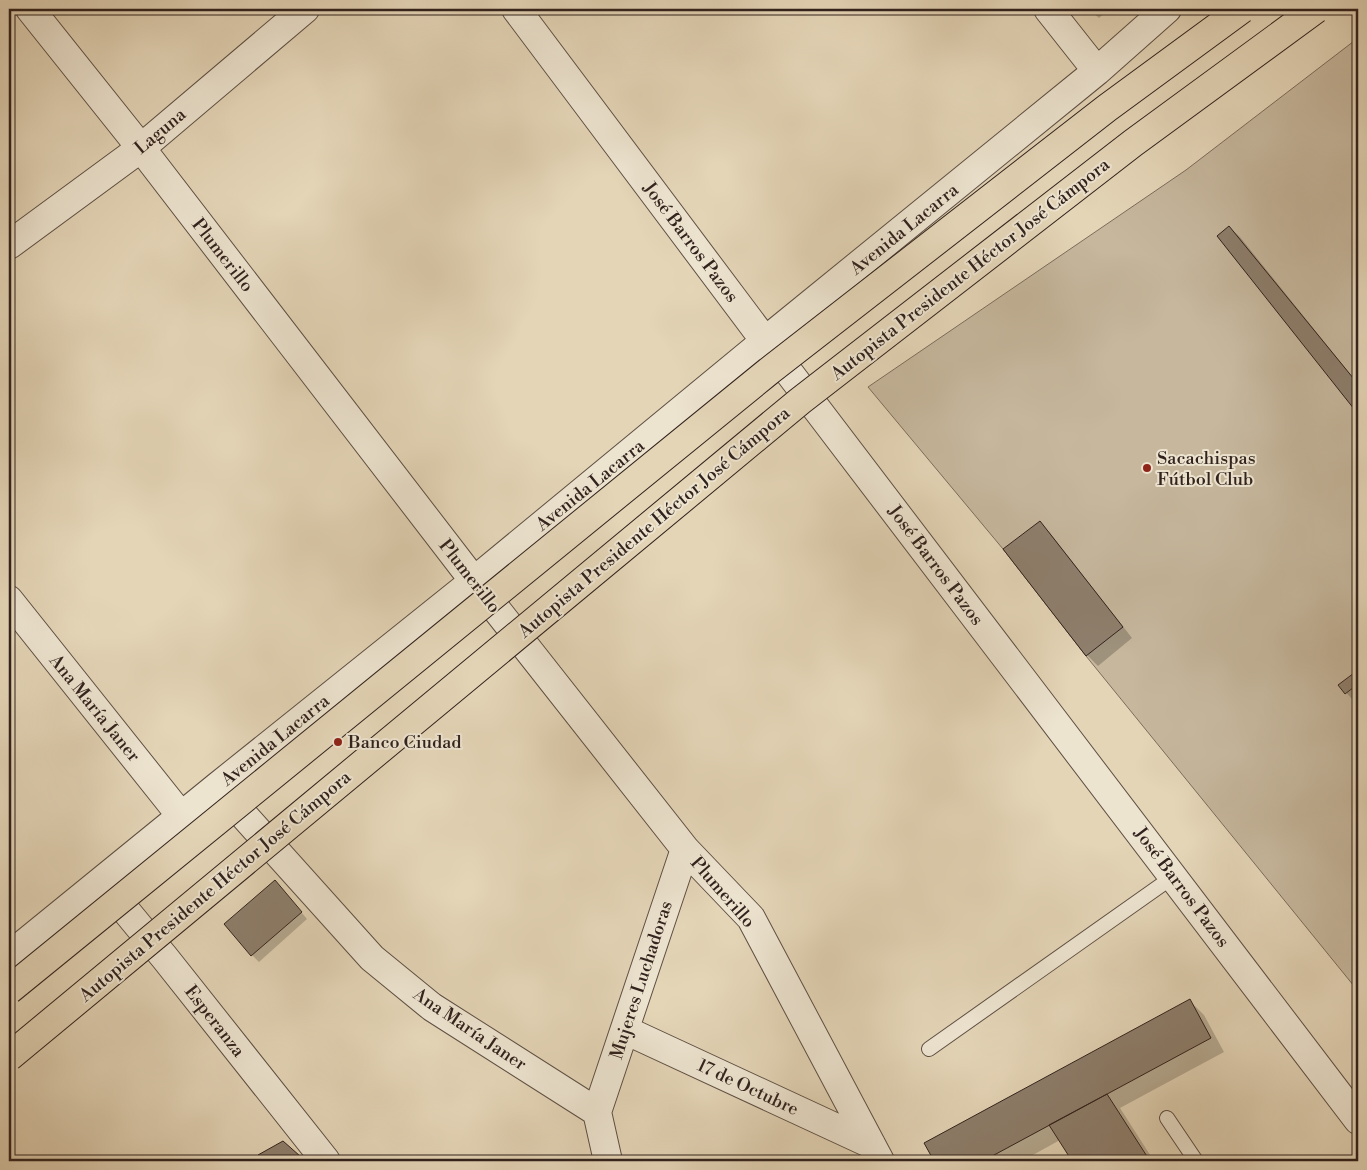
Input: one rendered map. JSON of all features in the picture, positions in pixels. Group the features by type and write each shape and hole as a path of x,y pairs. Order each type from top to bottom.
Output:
{"highway":[{"path":"9,990 769,370 1099,114 1242,9"},
{"name":"Autopista Presidente Héctor José Cámpora","path":"9,1057 800,401 1133,143 1316,9"}],"street":[{"name":"Plumerillo","path":"30,9 141,148 474,581 685,849 751,918 876,1153"},
{"name":"Laguna","path":"9,245 141,148 305,9"},
{"name":"José Barros Pazos","path":"516,9 1358,1120"},
{"path":"1048,9 1097,71"},
{"name":"Avenida Lacarra","path":"9,956 474,581 1097,71 1167,9"},
{"name":"Ana María Janer","path":"9,600 182,817"},
{"name":"Ana María Janer","path":"218,786 372,958 432,1007 597,1112"},
{"name":"Mujeres Luchadoras","path":"597,1112 685,849"},
{"name":"Esperanza","path":"102,882 165,958 326,1161"},
{"name":"17 de Octubre","path":"625,1030 876,1153"},
{"path":"597,1112 608,1161"}],"lane":[{"path":"928,1048 1174,876"},
{"path":"1167,1118 1196,1161"}],"shaded area":[{"name":"Sacachispas Fútbol Club","path":"1358,38 1358,991 1086,656 1003,549 868,387 1186,170"}],"building":[{"path":"1229,226 1358,384 1358,414 1217,236"},
{"path":"1040,521 1123,627 1086,656 1003,549"},
{"path":"1358,670 1358,684 1345,694 1338,685"},
{"path":"275,880 302,912 251,956 224,924"},
{"path":"1190,999 1211,1038 983,1161 934,1161 924,1143"},
{"path":"1107,1094 1150,1161 1072,1161 1049,1125"},
{"path":"283,1141 300,1156 294,1161 265,1161 258,1155"}],"place":[{"name":"Sacachispas Fútbol Club","path":"1147,468"},
{"name":"Banco Ciudad","path":"338,742"}]}
